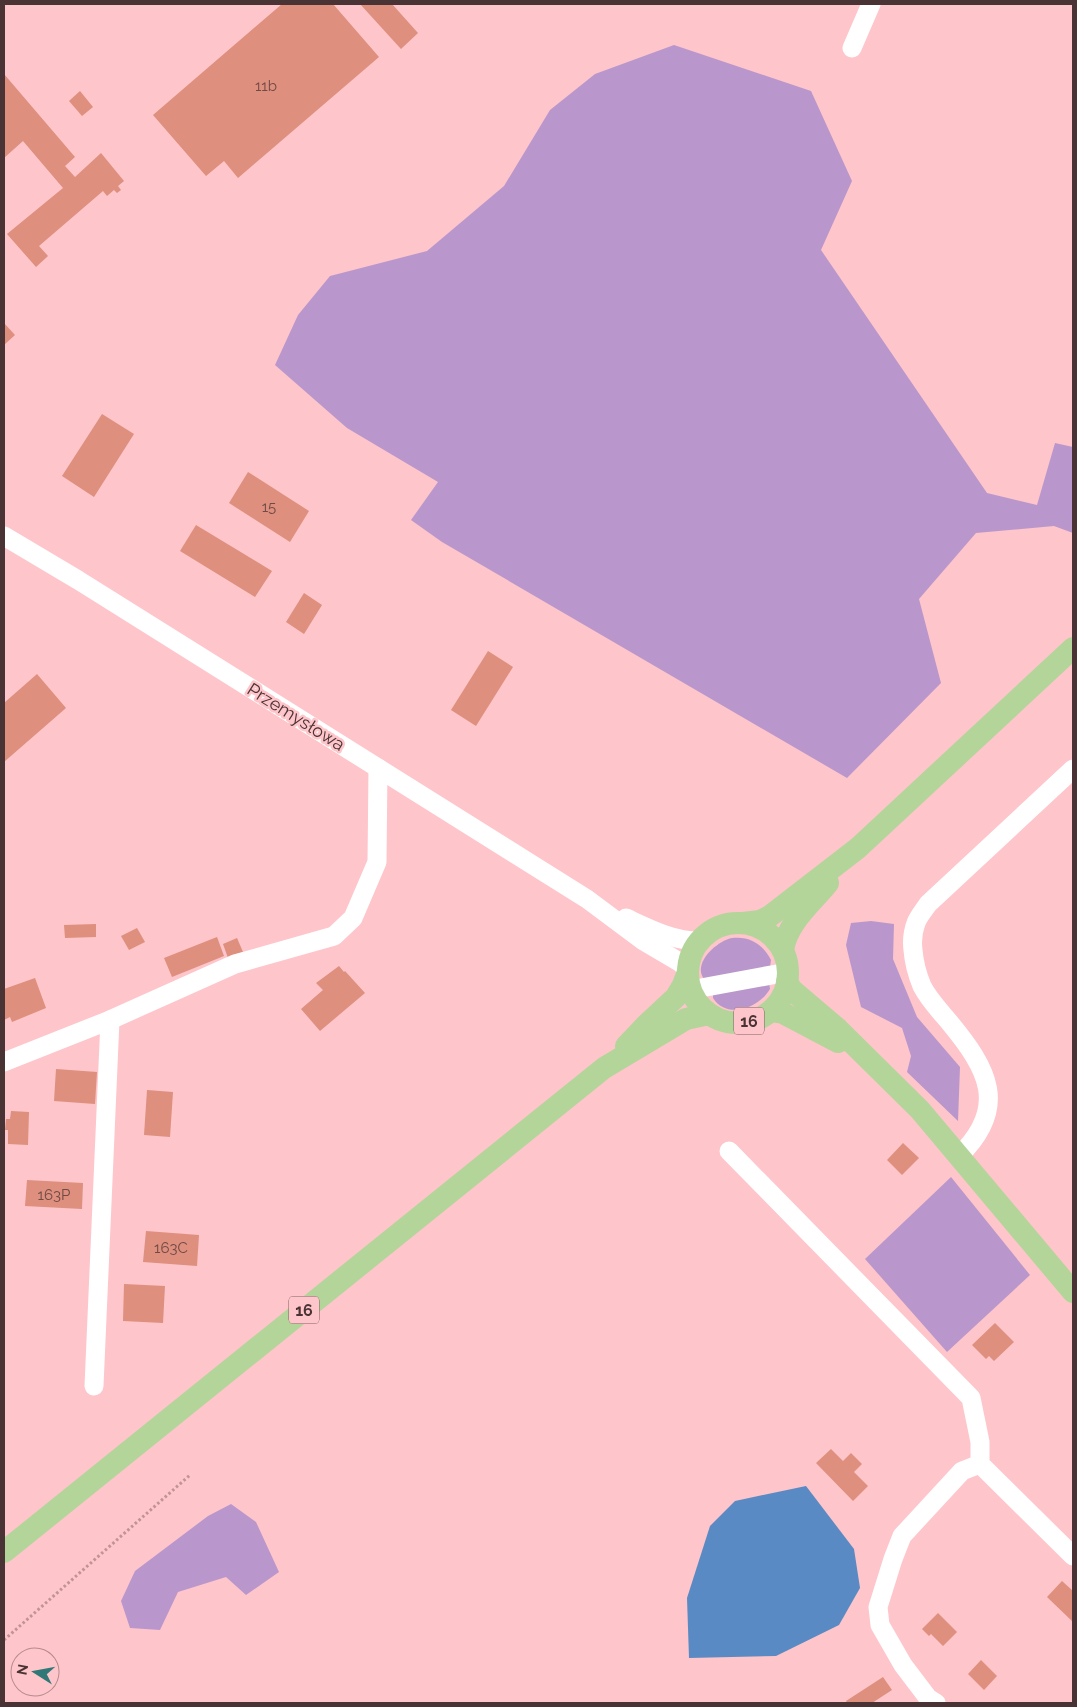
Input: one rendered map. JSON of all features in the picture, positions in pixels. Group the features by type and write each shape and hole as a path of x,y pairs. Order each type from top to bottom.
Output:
{"main road":[{"name":"16","path":"858,848 790,927 784,940 786,968 781,998 771,1011 757,1019 741,1023 724,1021 709,1014 698,1003 689,981 691,955 699,941 712,930 727,924 744,923 770,916 858,848 1073,648"},
{"path":"744,923 759,927 773,937 786,968 792,990 838,1029 920,1110 1073,1292"},
{"name":"16","path":"4,1552 604,1068 676,997 689,981"},
{"path":"771,1011 783,1013 863,1055"},
{"name":"16","path":"604,1068 686,1019 709,1014"}],"street":[{"path":"852,48 871,4"},
{"name":"Przemysłowa","path":"4,536 78,580 586,900 642,940 681,963 689,981"},
{"path":"4,1062 110,1020 234,964 334,936 353,918 377,862 378,768"},
{"path":"959,1156 973,1142 984,1121 988,1097 985,1076 974,1054 923,988 914,965 912,942 916,923 928,904 1073,769"},
{"name":"Przemysłowa","path":"586,900 661,934 684,941 699,941"},
{"path":"689,981 786,968"},
{"path":"94,1386 110,1020"},
{"path":"730,1151 971,1398 980,1442 980,1464 1073,1556"},
{"path":"936,1703 928,1698 903,1665 880,1625 878,1607 902,1536 962,1471 980,1464"}],"path":[{"path":"4,1640 190,1476"}],"shaded area":[{"path":"674,45 811,91 852,181 821,250 987,493 1037,505 1055,443 1073,447 1073,533 1054,526 976,533 919,599 941,683 847,778 442,542 411,520 438,482 347,428 275,365 298,315 330,276 427,251 504,186 550,110 595,74"},
{"path":"871,921 894,924 893,959 917,1017 960,1067 958,1121 907,1072 911,1056 902,1028 861,1007 846,945 851,923"},
{"path":"732,938 745,938 760,946 771,960 770,967 704,979 701,973 701,966 708,954 720,943"},
{"path":"769,983 770,989 765,996 758,1002 743,1009 726,1009 713,998 713,993"},
{"path":"951,1177 1030,1275 947,1352 865,1259"},
{"path":"231,1504 256,1522 279,1572 246,1595 226,1577 178,1592 160,1630 130,1628 121,1601 135,1571 208,1516"}],"water":[{"path":"806,1486 854,1549 860,1588 839,1625 776,1656 689,1658 687,1598 710,1526 735,1501"}],"building":[{"path":"282,4 333,4 379,57 238,178 224,161 206,176 153,115"},
{"path":"360,4 392,4 418,33 401,49"},
{"path":"4,74 75,157 65,166 75,177 101,153 124,181 118,186 121,190 117,193 114,190 107,196 103,191 39,246 48,256 36,267 7,234 63,188 23,141 4,158"},
{"path":"80,91 93,107 82,116 69,101"},
{"path":"4,323 15,335 4,345"},
{"path":"102,414 134,434 94,497 62,476"},
{"path":"248,472 309,511 290,542 229,503"},
{"path":"196,525 272,571 255,597 180,551"},
{"path":"304,593 322,605 304,634 286,622"},
{"path":"488,651 513,667 476,726 451,710"},
{"path":"37,674 66,708 4,762 4,703"},
{"path":"96,924 96,937 65,938 64,925"},
{"path":"137,928 145,942 129,950 121,936"},
{"path":"217,937 224,956 172,977 164,958"},
{"path":"237,938 243,952 228,958 223,944"},
{"path":"339,966 365,993 320,1031 301,1009 323,990 316,983"},
{"path":"35,978 46,1008 12,1022 10,1017 4,1020 4,989"},
{"path":"56,1069 97,1072 95,1104 54,1101"},
{"path":"147,1090 173,1092 170,1137 144,1135"},
{"path":"11,1111 29,1112 28,1145 8,1144 8,1130 5,1130 6,1119 10,1119"},
{"path":"903,1143 919,1158 902,1175 887,1160"},
{"path":"27,1180 83,1183 82,1209 25,1206"},
{"path":"146,1231 199,1235 197,1266 143,1262"},
{"path":"124,1284 165,1286 163,1323 123,1321"},
{"path":"995,1323 1014,1342 994,1361 989,1356 986,1359 972,1345"},
{"path":"831,1449 843,1461 851,1453 862,1464 854,1472 868,1486 853,1501 816,1463"},
{"path":"1062,1581 1073,1591 1073,1622 1047,1597"},
{"path":"938,1613 957,1632 943,1646 931,1634 929,1636 922,1629"},
{"path":"981,1660 997,1676 984,1690 968,1674"},
{"path":"883,1677 892,1690 872,1703 847,1703 846,1701"}]}
